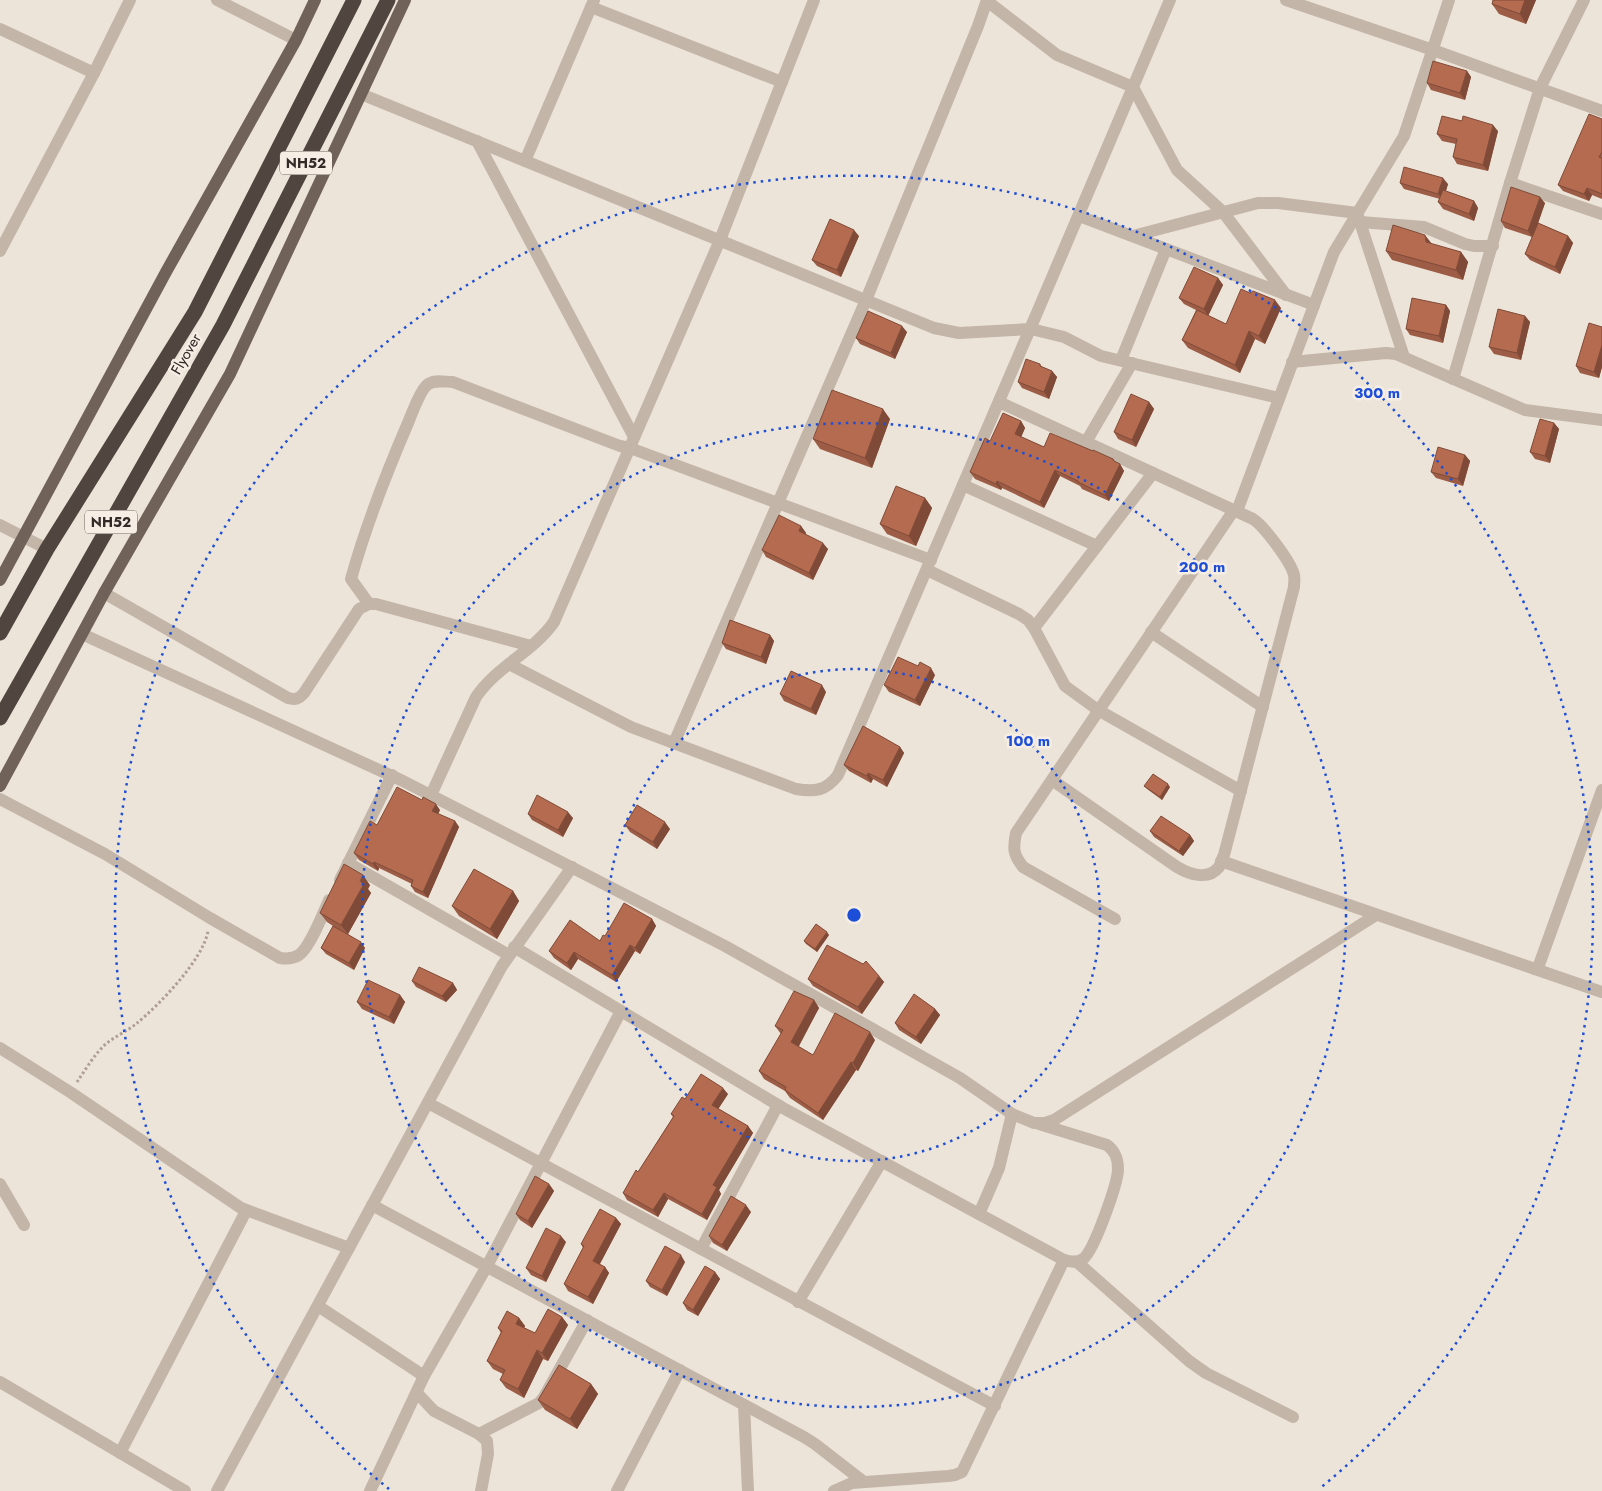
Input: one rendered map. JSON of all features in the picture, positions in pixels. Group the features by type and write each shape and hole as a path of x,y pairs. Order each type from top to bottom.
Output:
{"highway":[{"name":"Flyover","path":"47,549 195,312 354,0"},
{"name":"Flyover","path":"0,718 223,325 388,0"},
{"name":"NH52","path":"0,632 47,549"}],"main road":[{"path":"0,580 166,272 296,40 315,0"},
{"path":"0,786 104,593 230,374 405,0"}],"street":[{"path":"0,250 94,73 130,0"},
{"path":"216,0 296,40"},
{"path":"431,795 476,697 492,678 548,631 554,622 720,240 814,0"},
{"path":"674,743 866,300 987,0 1057,56 1133,87 1177,170 1223,212 1286,295"},
{"path":"509,664 625,724 796,789 809,791 821,789 831,784 838,775 929,565 1170,0"},
{"path":"1286,0 1433,50 1602,111"},
{"path":"1115,919 1023,867 1015,857 1016,833 1151,632 1236,511 1334,252 1358,218 1404,136 1449,0"},
{"path":"1453,379 1510,183 1540,88 1584,0"},
{"path":"526,161 592,4 782,82"},
{"path":"0,29 94,73"},
{"path":"361,94 934,328 959,333 1030,329 1060,336 1096,354 1279,398"},
{"path":"477,141 632,443"},
{"path":"1510,183 1602,214"},
{"path":"1133,236 1258,203 1269,202 1358,218 1424,227 1465,244 1493,246"},
{"path":"1079,216 1314,306"},
{"path":"1358,218 1404,357"},
{"path":"1086,442 1126,362 1166,249"},
{"path":"1292,362 1386,353 1404,357 1526,410 1602,420"},
{"path":"369,604 351,579 360,546 390,464 425,386 433,381 453,382 620,446 632,443 929,565 1028,620 1065,686 1098,710 1241,791"},
{"path":"999,402 1253,520 1262,527 1291,566 1294,576 1294,587 1263,707 1218,868 1211,873 1198,875 1188,873 1052,780"},
{"path":"1034,628 1153,473"},
{"path":"963,485 1097,546"},
{"path":"0,525 47,549"},
{"path":"104,593 288,698 294,699 300,698 304,693 359,609 369,604 376,604 531,646"},
{"path":"1151,632 1263,707"},
{"path":"82,634 392,775 572,867 754,962 960,1078 1012,1114 1034,1123 1107,1145 1113,1149 1116,1155 1118,1172 1105,1215 1090,1251 1084,1258 1071,1261 962,1472 948,1476 852,1483 834,1491"},
{"path":"0,799 106,854 210,918 280,958 288,959 298,956 306,948 392,775"},
{"path":"1535,969 1539,965 1602,790"},
{"path":"1221,862 1602,992"},
{"path":"348,863 621,1011 778,1104 979,1214 1071,1261 1189,1361 1206,1373 1293,1416"},
{"path":"217,1491 512,951 572,867"},
{"path":"1034,1123 1045,1123 1054,1120 1376,915"},
{"path":"370,1491 424,1376 486,1266 621,1011"},
{"path":"0,1048 70,1092 246,1211 349,1248"},
{"path":"428,1103 995,1406"},
{"path":"701,1249 778,1104"},
{"path":"979,1214 999,1168 1012,1114"},
{"path":"798,1302 882,1161"},
{"path":"0,1184 24,1225"},
{"path":"372,1205 815,1444 864,1482"},
{"path":"120,1453 246,1211"},
{"path":"318,1306 424,1376"},
{"path":"479,1434 529,1410 544,1398 587,1320"},
{"path":"617,1491 680,1370"},
{"path":"0,1382 185,1491"},
{"path":"417,1393 428,1406 439,1414 479,1434 487,1441 488,1447 481,1491"},
{"path":"744,1405 748,1491"}],"path":[{"path":"70,1092 106,1044 154,1010 172,989 200,952 206,939 210,918"}],"building":[{"path":"1493,0 1525,0 1520,14 1492,4"},
{"path":"1433,61 1467,71 1460,93 1427,83"},
{"path":"1589,114 1602,119 1602,152 1599,157 1602,158 1602,194 1587,188 1584,194 1558,185"},
{"path":"1442,116 1462,121 1463,116 1493,125 1483,165 1453,157 1457,139 1437,134"},
{"path":"1404,167 1443,178 1438,194 1400,183"},
{"path":"1511,187 1540,197 1528,231 1501,221"},
{"path":"1443,190 1474,201 1469,214 1438,202"},
{"path":"830,219 854,230 837,270 812,260"},
{"path":"1538,223 1568,236 1555,267 1525,254"},
{"path":"1393,225 1425,235 1426,242 1461,252 1456,270 1386,251"},
{"path":"1194,267 1218,278 1204,309 1179,298"},
{"path":"1241,289 1250,293 1253,291 1275,300 1259,336 1249,331 1235,365 1182,340 1197,310 1226,324"},
{"path":"1412,298 1446,305 1439,336 1406,329"},
{"path":"1498,309 1525,316 1517,353 1489,347"},
{"path":"868,311 902,326 891,353 856,338"},
{"path":"1589,323 1602,327 1602,345 1594,372 1576,366"},
{"path":"1026,359 1052,371 1044,392 1018,382"},
{"path":"832,390 883,409 865,458 813,439"},
{"path":"1131,394 1149,402 1132,440 1114,432"},
{"path":"1003,413 1021,421 1015,434 1044,447 1050,433 1093,450 1120,464 1105,495 1055,470 1040,502 997,481 996,484 970,472 985,438 990,441"},
{"path":"1540,419 1554,423 1545,456 1530,452"},
{"path":"1438,447 1465,455 1458,479 1431,472"},
{"path":"896,486 925,498 909,536 880,524"},
{"path":"779,515 801,526 799,531 823,543 809,573 762,550"},
{"path":"730,620 770,635 761,657 722,643"},
{"path":"898,657 918,666 920,662 931,668 915,700 884,685"},
{"path":"791,671 822,685 811,709 780,694"},
{"path":"863,726 900,747 883,780 868,773 867,776 844,765"},
{"path":"1153,774 1168,784 1160,797 1144,786"},
{"path":"397,787 422,800 423,797 436,804 432,811 455,821 423,892 411,886 413,880 374,862 373,864 354,853 370,821 377,825"},
{"path":"537,795 568,812 558,830 528,814"},
{"path":"637,805 665,822 653,842 625,825"},
{"path":"1161,816 1190,835 1179,851 1150,831"},
{"path":"344,864 363,875 360,881 364,884 341,925 320,913"},
{"path":"474,869 513,891 490,929 452,906"},
{"path":"624,903 652,919 635,948 630,945 612,975 574,952 567,963 549,951 570,920 600,941 603,935 605,936"},
{"path":"816,924 827,932 815,949 804,941"},
{"path":"333,926 361,942 349,963 321,948"},
{"path":"827,945 863,964 866,961 879,976 858,1007 808,979"},
{"path":"419,967 453,983 442,996 412,981"},
{"path":"368,980 400,995 389,1017 357,1002"},
{"path":"794,991 814,1000 791,1042 813,1055 835,1013 870,1032 853,1063 851,1062 818,1113 785,1090 786,1087 759,1071 783,1030 775,1026"},
{"path":"914,994 935,1009 916,1037 895,1023"},
{"path":"701,1074 723,1088 712,1105 748,1126 713,1185 717,1187 702,1214 664,1193 653,1210 623,1193 636,1170 638,1172 674,1116 671,1114 682,1097 685,1099"},
{"path":"535,1176 549,1184 528,1221 516,1214"},
{"path":"731,1196 746,1205 722,1245 709,1236"},
{"path":"600,1209 616,1218 593,1261 605,1267 588,1297 564,1284 584,1246 581,1244"},
{"path":"546,1228 561,1236 542,1276 526,1268"},
{"path":"665,1246 681,1255 662,1290 646,1281"},
{"path":"705,1266 715,1272 693,1310 683,1303"},
{"path":"548,1309 562,1317 542,1353 537,1350 518,1389 500,1380 505,1370 487,1361 502,1331 498,1328 507,1311 519,1318 516,1324 535,1333"},
{"path":"559,1365 591,1384 570,1419 538,1400"}]}
